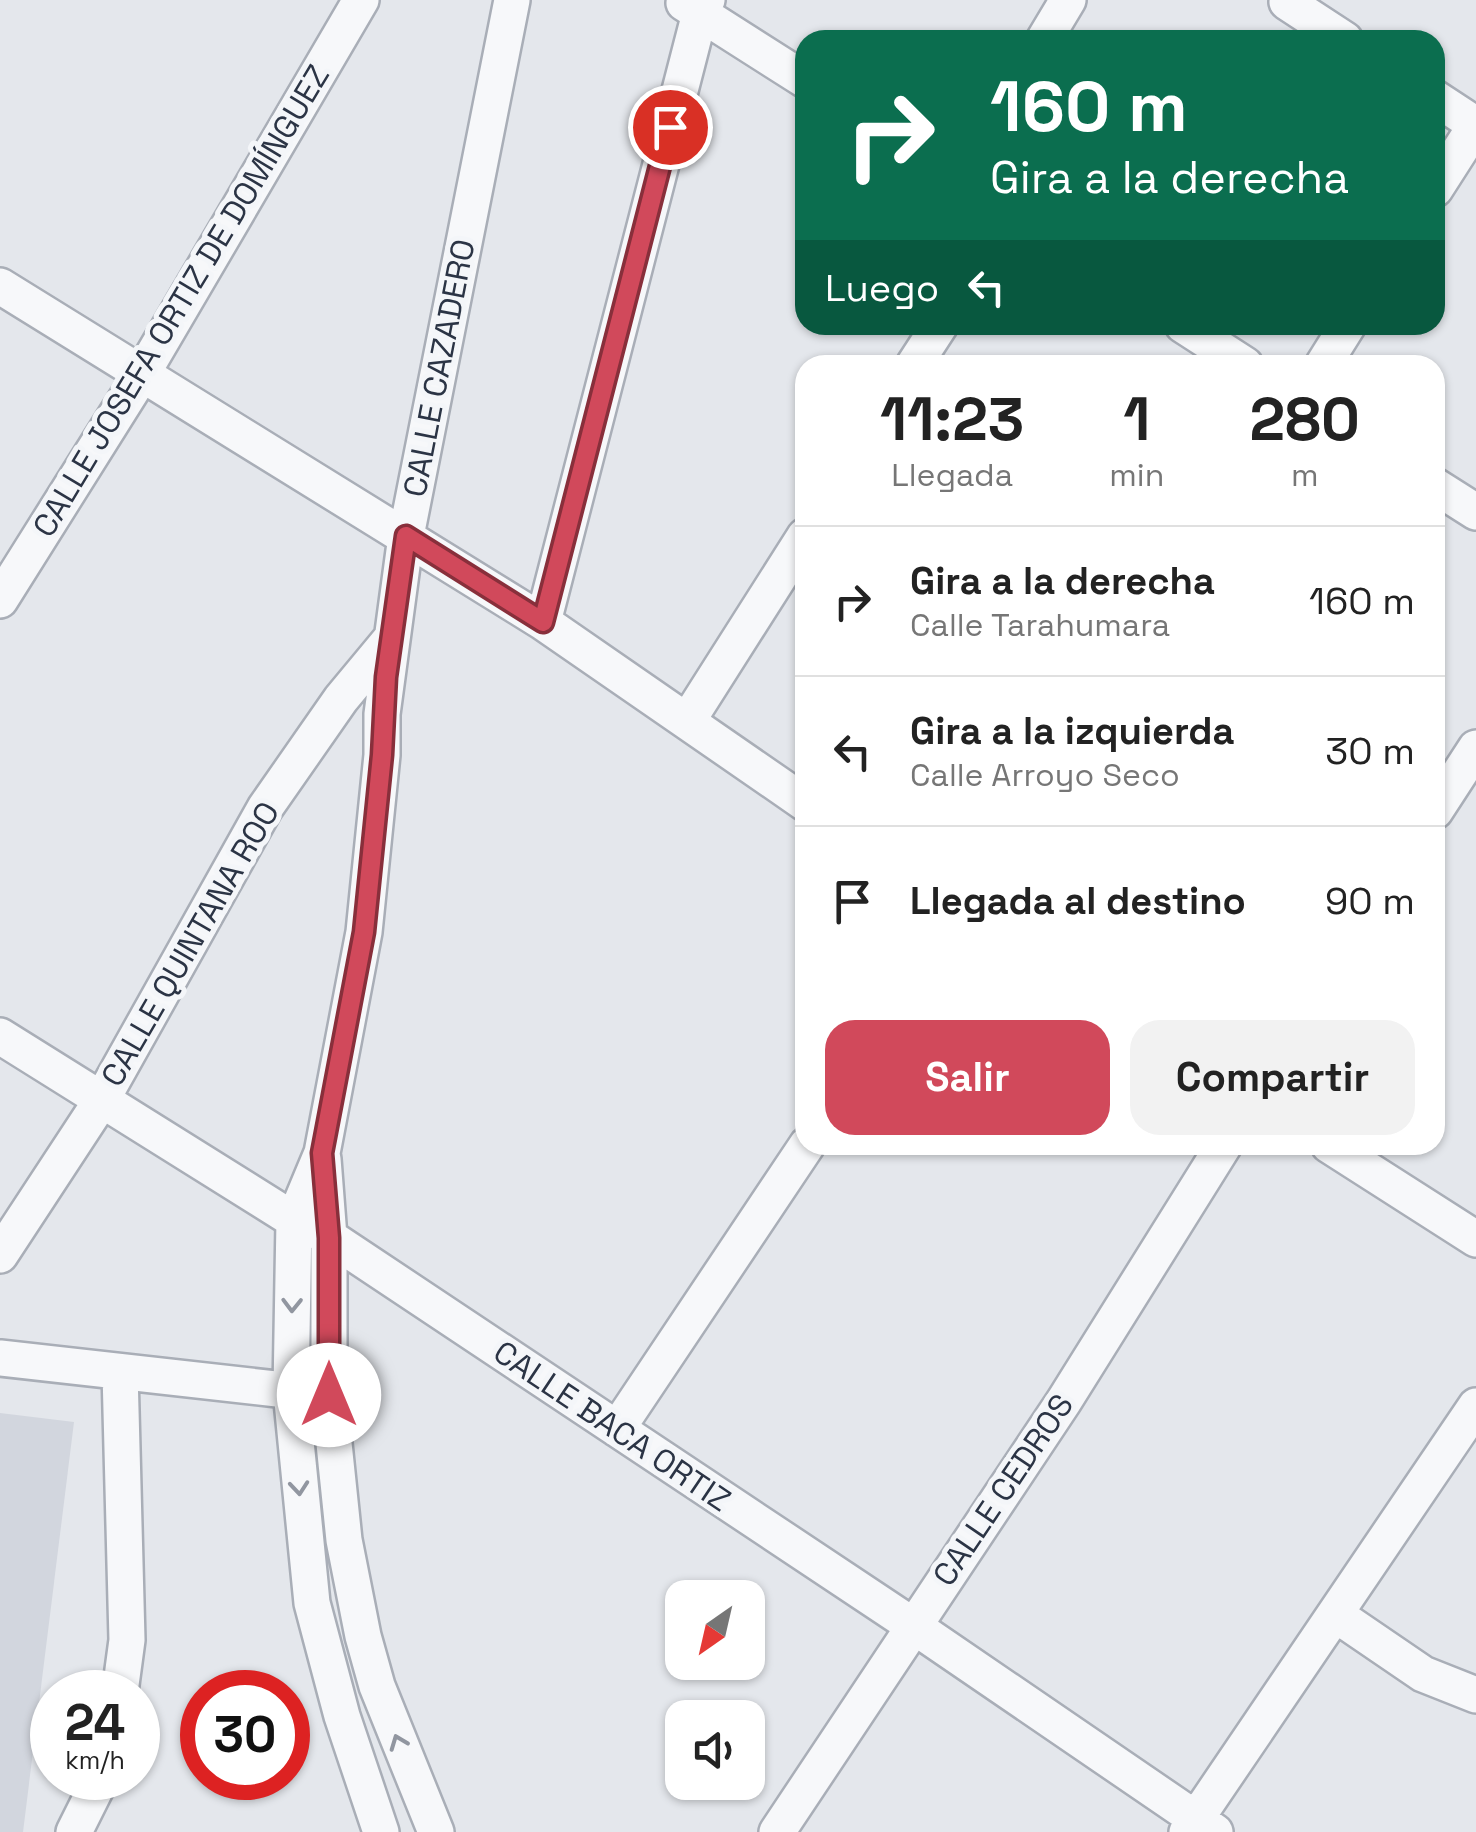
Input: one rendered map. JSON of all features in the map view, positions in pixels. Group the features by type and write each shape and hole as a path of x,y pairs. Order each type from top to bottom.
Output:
{"street":[{"name":"CALLE JOSEFA ORTIZ DE DOMÍNGUEZ","path":"0,600 142,374 361,0"},
{"name":"CALLE CAZADERO","path":"381,1832 342,1716 312,1604 291,1391 294,1220 322,1153 364,932 382,755 382,714 406,536 512,0"},
{"path":"1050,30 1068,0"},
{"path":"1287,2 1330,30"},
{"path":"543,622 695,4 795,73"},
{"path":"1445,105 1476,125 1445,173"},
{"path":"0,286 543,622 795,795"},
{"path":"1198,335 1230,355"},
{"path":"1445,492 1476,512"},
{"path":"688,720 795,552"},
{"name":"CALLE QUINTANA ROO","path":"0,1254 101,1101 265,808 341,699 390,640"},
{"path":"1445,796 1476,748"},
{"name":"CALLE BACA ORTIZ","path":"0,1036 329,1238 912,1626 1199,1828"},
{"name":"CALLE CAZADERO","path":"322,1153 329,1238 329,1395 344,1540 363,1636 392,1728 436,1832"},
{"path":"617,1429 800,1155"},
{"name":"CALLE CEDROS","path":"778,1832 1064,1401 1218,1155"},
{"path":"1345,1155 1476,1238"},
{"path":"0,1358 329,1395"},
{"path":"120,1372 127,1640 123,1670"},
{"path":"1199,1828 1335,1614 1471,1426"},
{"path":"1335,1614 1424,1674 1476,1696"},
{"path":"74,1832 91,1800"}],"shaded area":[{"path":"0,1413 74,1422 43,1670 30,1670 30,1776 23,1832 0,1832"}],"route":[{"path":"329,1395 329,1238 322,1153 364,932 382,755 382,714 406,536 543,622 670,127"}]}
